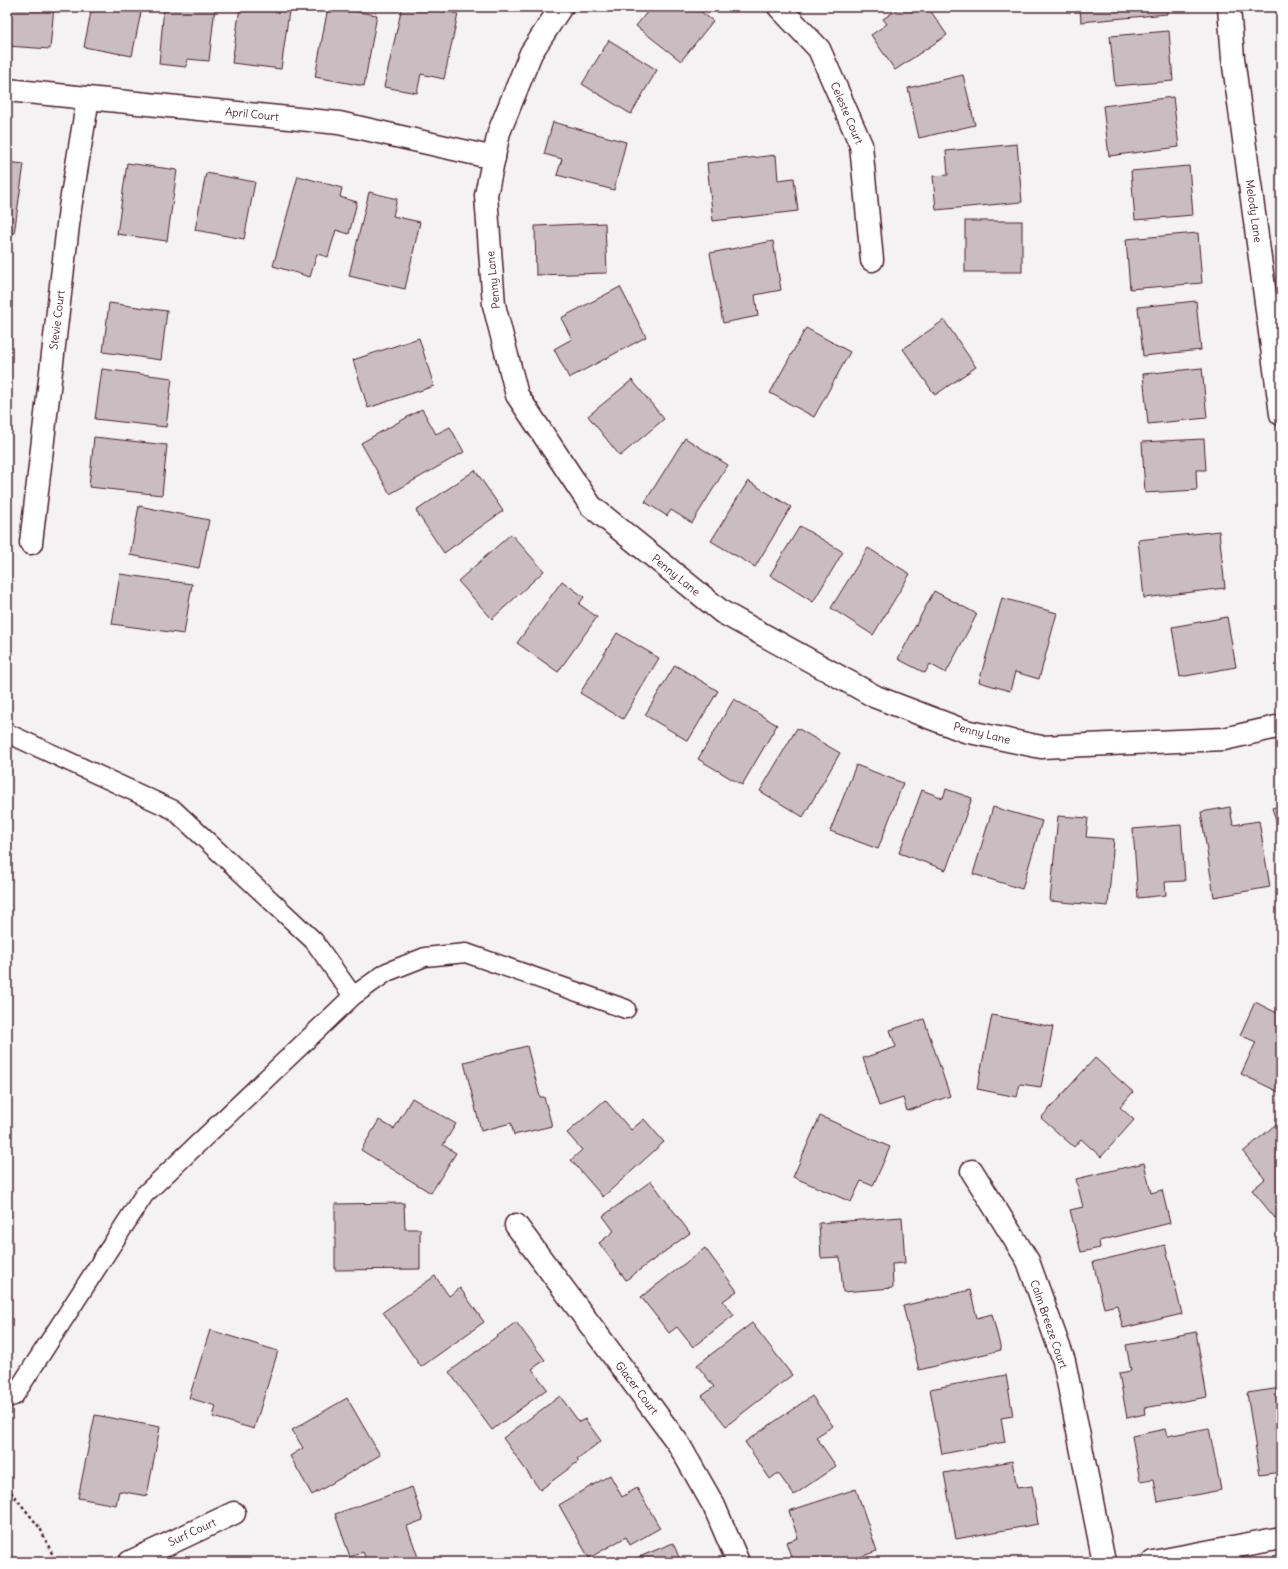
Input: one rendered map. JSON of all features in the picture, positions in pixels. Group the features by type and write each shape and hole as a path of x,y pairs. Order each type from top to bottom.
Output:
{"street":[{"name":"Penny Lane","path":"561,7 531,53 500,132 486,195 494,305 517,395 591,506 722,612 876,697 965,731 1041,747 1224,739 1281,726"},
{"name":"Celeste Court","path":"779,7 819,49 861,145 872,260"},
{"name":"Melody Lane","path":"1229,7 1233,58 1281,414"},
{"name":"April Court","path":"7,90 338,123 494,158"},
{"name":"Stevie Court","path":"31,543 70,208 88,98"},
{"name":"Calm Breeze Court","path":"972,1171 1028,1261 1064,1361 1104,1562"},
{"name":"Glacer Court","path":"516,1225 678,1443 714,1506 738,1562"},
{"name":"Surf Court","path":"130,1562 234,1513"},
{"path":"1153,1562 1281,1538"}],"lane":[{"path":"7,733 174,810 314,941 353,996"},
{"path":"7,1398 14,1396 144,1195 353,996 387,972 424,957 466,953 626,1009"}],"path":[{"path":"7,1488 40,1528 56,1562"}],"building":[{"path":"7,7 54,7 50,49 7,46"},
{"path":"92,7 142,7 132,56 84,47"},
{"path":"164,7 215,7 209,61 187,59 186,67 159,64"},
{"path":"240,7 259,7 289,11 281,69 232,63"},
{"path":"328,7 377,15 364,86 315,77"},
{"path":"402,7 427,7 458,14 444,79 421,74 417,93 384,87"},
{"path":"651,7 695,7 713,21 681,61 636,26"},
{"path":"901,7 928,7 947,35 895,70 871,35 887,24 883,19"},
{"path":"1080,7 1167,7 1167,14 1081,22"},
{"path":"1169,31 1173,81 1115,86 1110,36"},
{"path":"609,40 657,70 631,114 582,84"},
{"path":"963,75 975,125 919,138 908,88"},
{"path":"1173,97 1179,147 1109,156 1103,106"},
{"path":"553,122 626,142 614,190 557,175 562,159 544,154"},
{"path":"1017,144 1022,202 936,210 933,176 948,175 946,151"},
{"path":"776,155 778,180 794,178 798,211 713,221 707,163"},
{"path":"7,162 24,164 14,234 7,233"},
{"path":"127,163 177,170 167,241 117,234"},
{"path":"1189,166 1193,215 1135,220 1131,171"},
{"path":"206,173 255,182 244,239 195,230"},
{"path":"298,176 342,188 340,197 357,202 349,234 336,230 328,257 317,254 310,277 273,266"},
{"path":"369,192 397,199 393,216 420,222 405,289 349,276"},
{"path":"965,221 1022,221 1022,272 965,272"},
{"path":"605,223 607,273 536,275 535,226"},
{"path":"1198,233 1202,283 1130,289 1126,239"},
{"path":"773,241 781,290 755,295 758,316 723,323 710,253"},
{"path":"620,287 646,337 569,378 554,349 572,339 561,318"},
{"path":"1196,301 1201,350 1143,356 1138,307"},
{"path":"109,303 167,311 161,360 103,352"},
{"path":"944,320 976,367 935,395 903,349"},
{"path":"806,328 850,352 814,417 770,393"},
{"path":"419,338 434,386 368,408 353,360"},
{"path":"1202,368 1207,418 1148,424 1143,374"},
{"path":"102,369 172,378 166,427 95,419"},
{"path":"632,380 664,419 620,456 588,416"},
{"path":"422,409 436,434 450,427 464,452 390,494 361,443"},
{"path":"94,437 167,445 162,495 89,487"},
{"path":"685,438 728,465 692,523 671,510 667,516 645,502"},
{"path":"1204,439 1206,470 1196,470 1197,490 1145,493 1142,442"},
{"path":"475,470 503,511 444,553 416,511"},
{"path":"748,481 791,507 755,567 711,541"},
{"path":"139,506 209,520 199,568 130,555"},
{"path":"800,526 843,552 813,602 770,575"},
{"path":"1219,531 1225,588 1144,598 1138,540"},
{"path":"511,534 544,571 492,619 458,581"},
{"path":"868,548 910,574 873,635 831,608"},
{"path":"120,574 192,584 184,634 112,624"},
{"path":"562,581 584,597 579,604 597,617 558,672 517,643"},
{"path":"934,591 977,614 946,673 930,664 925,673 898,659"},
{"path":"1002,598 1057,613 1039,679 1015,672 1010,691 979,682"},
{"path":"1227,617 1236,667 1180,677 1172,627"},
{"path":"617,633 659,658 623,719 580,693"},
{"path":"675,665 718,691 688,741 645,715"},
{"path":"734,699 777,725 742,785 698,759"},
{"path":"797,728 840,753 803,817 760,791"},
{"path":"856,765 903,783 878,849 830,831"},
{"path":"946,789 972,798 946,870 899,853 922,790 943,798"},
{"path":"1281,805 1281,836 1272,808"},
{"path":"993,807 1042,821 1022,889 973,874"},
{"path":"1230,807 1233,825 1259,821 1270,887 1214,897 1201,812"},
{"path":"1058,816 1088,818 1086,837 1114,839 1108,906 1050,901"},
{"path":"1181,825 1185,881 1165,882 1166,895 1138,898 1133,829"},
{"path":"1255,1002 1281,1015 1281,1093 1241,1074 1256,1042 1240,1035"},
{"path":"992,1015 1053,1027 1041,1087 1020,1084 1017,1097 977,1089"},
{"path":"924,1019 950,1096 907,1111 903,1098 879,1106 863,1058 896,1047 890,1030"},
{"path":"527,1046 540,1097 544,1097 552,1126 514,1135 511,1123 481,1131 464,1062"},
{"path":"1095,1058 1133,1092 1120,1107 1134,1120 1101,1157 1081,1139 1074,1147 1041,1118"},
{"path":"412,1098 456,1124 443,1145 456,1153 431,1193 361,1150 379,1120 394,1129"},
{"path":"605,1100 631,1130 644,1119 664,1142 603,1197 571,1160 582,1150 567,1133"},
{"path":"820,1116 890,1147 873,1186 861,1181 851,1202 793,1177"},
{"path":"1281,1120 1281,1213 1275,1218 1252,1190 1265,1179 1243,1152"},
{"path":"1144,1163 1151,1193 1162,1190 1170,1223 1099,1241 1100,1248 1081,1252 1070,1210 1083,1207 1076,1179"},
{"path":"651,1181 690,1233 626,1280 599,1243 614,1231 603,1216"},
{"path":"404,1203 405,1229 420,1229 420,1269 335,1270 335,1204"},
{"path":"902,1217 905,1263 892,1264 893,1288 843,1292 840,1257 821,1258 819,1223"},
{"path":"1165,1245 1182,1314 1123,1328 1117,1305 1104,1308 1093,1262"},
{"path":"705,1248 737,1291 723,1301 734,1315 693,1347 677,1327 669,1333 641,1297"},
{"path":"435,1276 449,1296 460,1288 484,1322 421,1367 383,1312"},
{"path":"970,1290 977,1318 992,1314 1001,1350 919,1370 903,1306"},
{"path":"516,1322 545,1360 532,1369 547,1389 492,1430 449,1372"},
{"path":"752,1323 792,1375 726,1426 702,1396 714,1387 697,1365"},
{"path":"210,1330 278,1351 254,1429 213,1417 216,1406 189,1398"},
{"path":"1196,1332 1207,1397 1144,1408 1145,1414 1127,1418 1119,1373 1131,1371 1126,1345"},
{"path":"1006,1375 1013,1416 1001,1418 1005,1442 942,1454 930,1389"},
{"path":"1281,1388 1281,1472 1260,1475 1247,1393"},
{"path":"560,1396 579,1422 585,1419 601,1441 577,1459 579,1461 540,1490 503,1438"},
{"path":"812,1396 833,1426 816,1437 836,1466 794,1495 778,1473 770,1479 745,1442"},
{"path":"347,1398 380,1455 312,1495 290,1456 303,1448 292,1430"},
{"path":"95,1415 160,1427 147,1496 119,1491 116,1505 78,1498"},
{"path":"1209,1428 1221,1490 1158,1502 1154,1479 1140,1481 1132,1436 1165,1429 1167,1436"},
{"path":"1012,1461 1017,1488 1032,1486 1038,1524 956,1539 944,1473"},
{"path":"610,1475 622,1497 637,1488 660,1528 630,1545 626,1537 589,1558 559,1505"},
{"path":"412,1487 423,1520 407,1526 419,1560 414,1562 367,1562 363,1552 350,1557 335,1514"},
{"path":"856,1489 877,1551 846,1562 793,1562 786,1542 798,1538 789,1511"},
{"path":"673,1543 681,1562 627,1562"}]}
